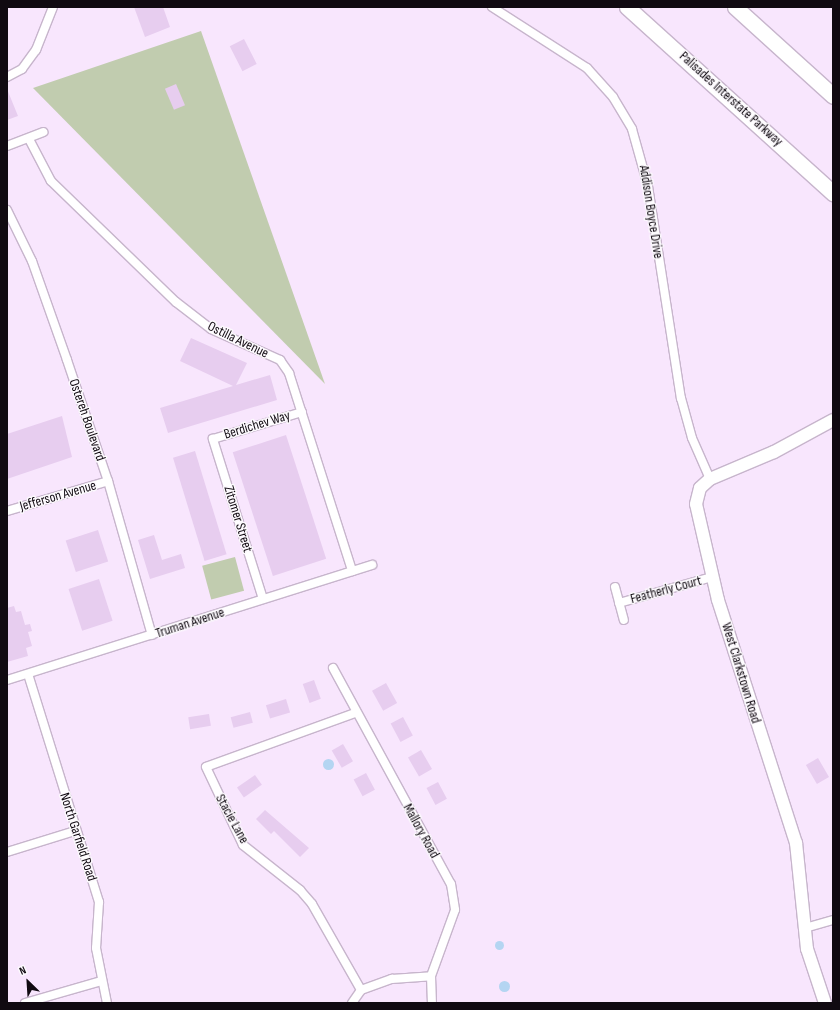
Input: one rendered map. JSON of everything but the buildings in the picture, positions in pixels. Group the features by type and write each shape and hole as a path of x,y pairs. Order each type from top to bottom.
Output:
{"highway":[{"name":"Palisades Interstate Parkway","path":"627,7 833,194"},
{"path":"735,7 833,96"}],"street":[{"path":"7,77 22,69 36,50 53,7"},
{"name":"Addison Boyce Drive","path":"492,7 587,68 613,97 632,129 647,179 681,398 692,438 710,479"},
{"path":"7,146 29,139 43,132"},
{"name":"Ostilla Avenue","path":"29,139 51,182 176,302 211,329 280,360 289,373 352,571"},
{"name":"Ostereh Boulevard","path":"7,210 32,261 108,481 152,635"},
{"name":"Berdichev Way","path":"213,439 302,412"},
{"path":"710,479 774,452 833,420"},
{"name":"Zitomer Street","path":"213,439 263,599"},
{"name":"West Clarkstown Road","path":"710,479 700,488 696,504 712,577 796,843 807,949 825,1003"},
{"name":"Jefferson Avenue","path":"7,511 108,481"},
{"name":"Truman Avenue","path":"7,680 372,565"},
{"name":"Featherly Court","path":"619,603 712,577"},
{"name":"Featherly Court","path":"615,587 624,620"},
{"name":"Mallory Road","path":"333,668 355,713 451,884 455,910 431,976 432,1003"},
{"name":"North Garfield Road","path":"28,674 98,902 96,948 106,1003"},
{"name":"Stacie Lane","path":"355,713 206,767 243,845 300,890 312,904 361,990"},
{"path":"7,852 75,831"},
{"path":"805,928 833,920"},
{"path":"352,1003 361,990 392,978 431,976"},
{"path":"25,1003 101,981"}],"green space":[{"path":"201,31 325,384 33,88"},
{"path":"235,557 244,591 211,600 202,566"}],"water":[{"path":"326,759 330,759 332,760 332,768 326,769 323,766 323,762"},
{"path":"499,940 504,945 499,950 494,945"},
{"path":"504,980 508,982 510,986 508,990 504,992 500,990 498,986 500,982"}]}
